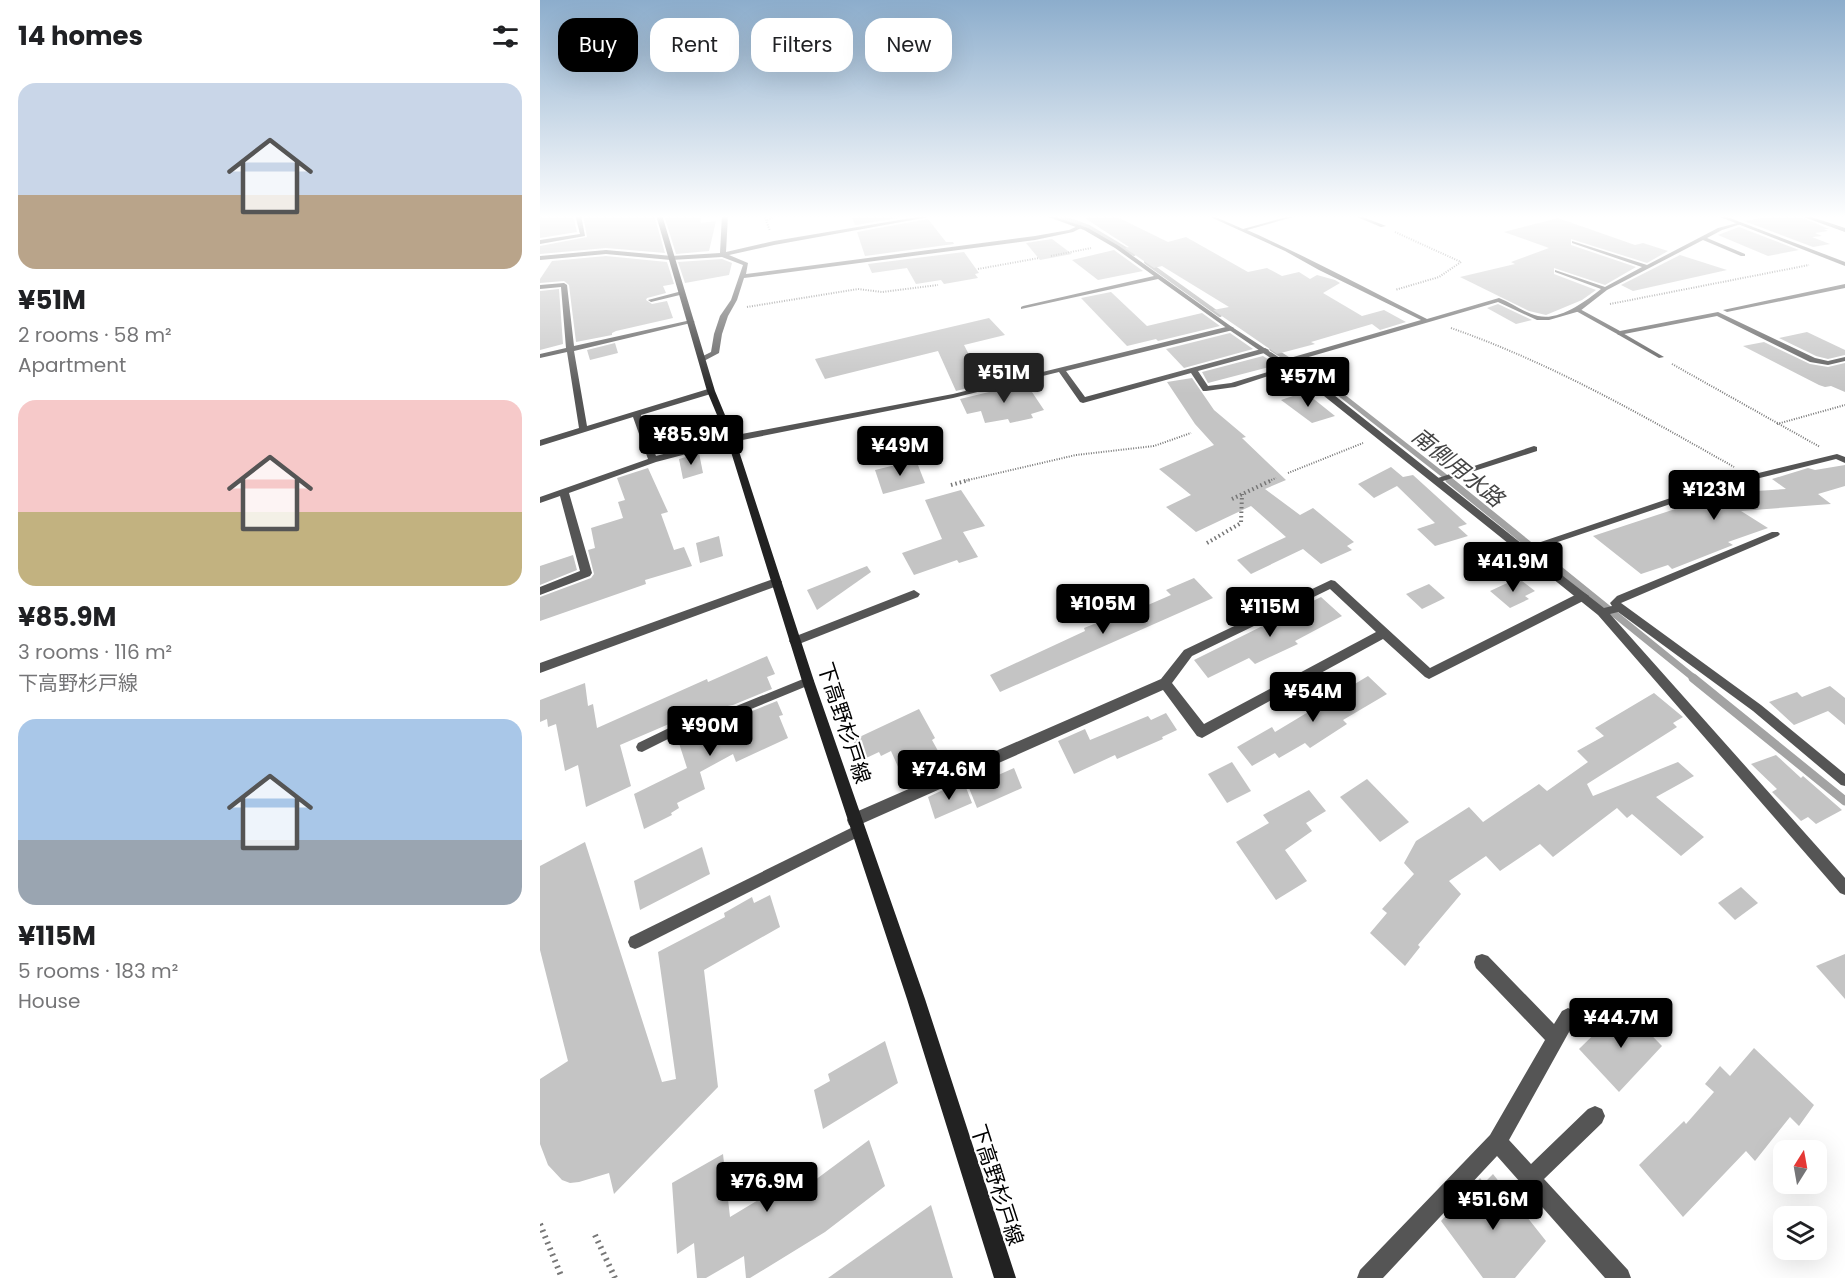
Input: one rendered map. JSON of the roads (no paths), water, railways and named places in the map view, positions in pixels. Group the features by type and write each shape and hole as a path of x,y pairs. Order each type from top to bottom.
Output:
{"main road":[{"name":"下高野杉戸線","path":"676,275 711,391 731,439 855,826 916,999 1005,1278"}],"street":[{"path":"702,360 715,353 718,334 741,277 759,275"},
{"path":"540,287 564,285 570,349 583,429"},
{"path":"1727,310 1845,286"},
{"path":"651,300 682,293"},
{"path":"1579,309 1619,333 1718,315 1813,360 1828,363 1845,359"},
{"path":"540,356 691,322"},
{"path":"540,500 653,460 731,439 953,396 1230,328"},
{"path":"1061,370 1083,400 1265,350"},
{"path":"1193,370 1206,389 1233,385 1287,365"},
{"path":"540,443 711,391"},
{"path":"636,413 653,460"},
{"path":"1437,480 1534,449"},
{"path":"540,591 586,573 564,492"},
{"path":"540,668 776,582"},
{"path":"855,826 1165,683 1188,653 1331,584 1429,674 1582,596"},
{"path":"795,641 914,594"},
{"path":"1165,683 1202,732 1384,633"},
{"path":"1482,962 1556,1039"},
{"path":"1368,1278 1497,1142 1568,1017"},
{"path":"1530,1179 1595,1116"},
{"path":"1497,1142 1620,1278"}],"lane":[{"path":"1155,275 1287,365 1381,436 1602,612 1845,888"},
{"path":"1334,275 1427,321"},
{"path":"1567,275 1605,289"},
{"path":"1287,365 1499,300 1537,318 1549,318 1579,309 1605,289 1632,275"},
{"path":"1023,308 1160,278"},
{"path":"1619,333 1661,357"},
{"path":"1525,550 1712,487 1841,458"},
{"path":"1774,534 1621,598 1615,603 1620,609 1757,708 1845,781"},
{"path":"1602,612 1620,609"},
{"path":"642,747 702,717 735,711 808,681"},
{"path":"635,942 855,826"}],"waterway":[{"name":"南側用水路","path":"1164,275 1220,315"},
{"name":"南側用水路","path":"1272,349 1331,387 1451,481"},
{"name":"南側用水路","path":"1449,480 1695,679"},
{"name":"南側用水路","path":"1693,678 1845,801"}]}
